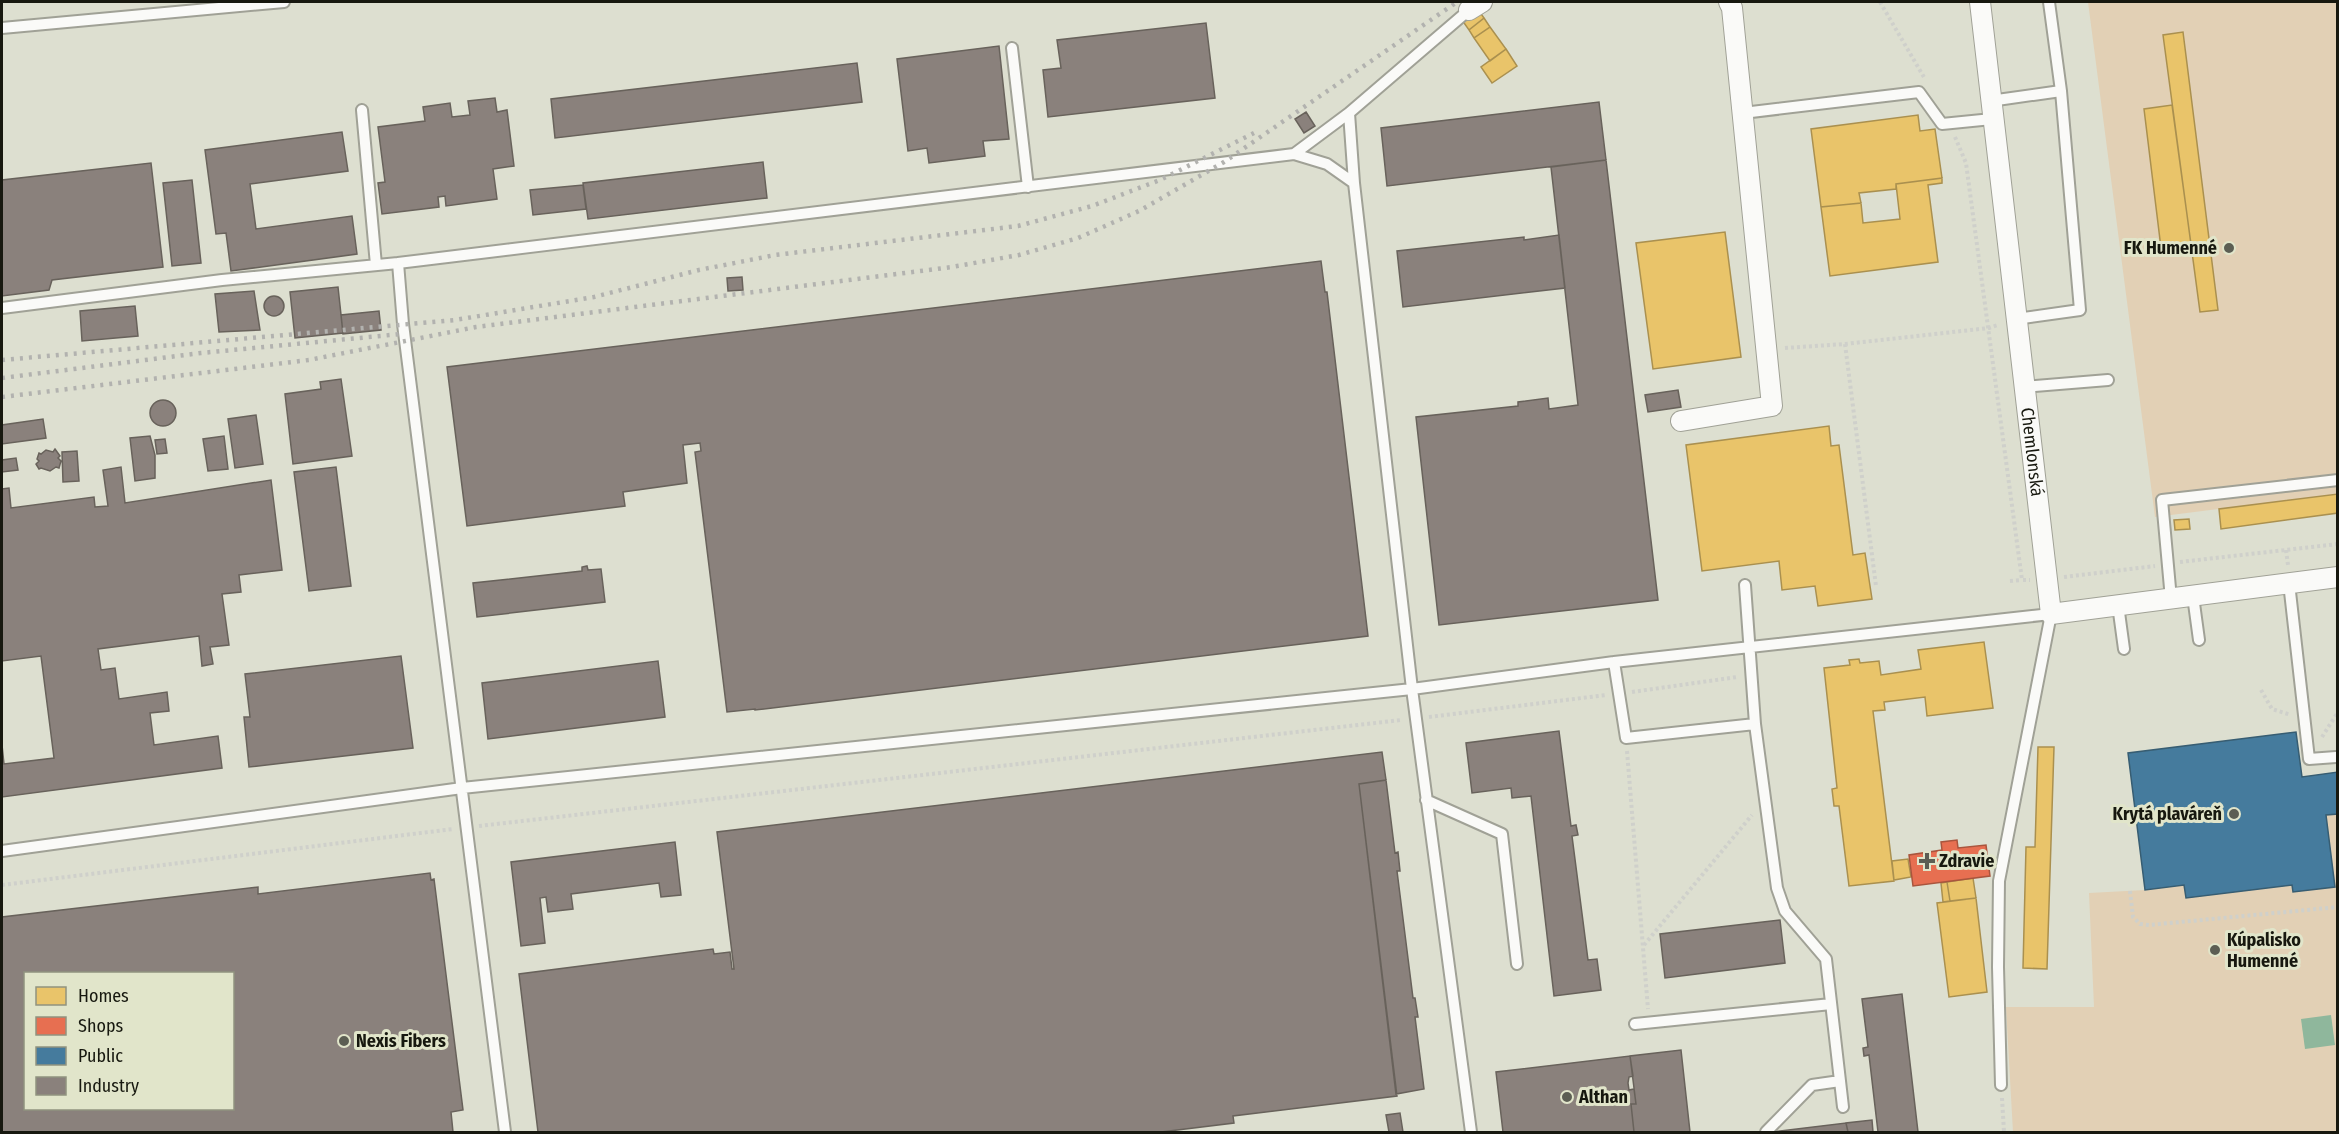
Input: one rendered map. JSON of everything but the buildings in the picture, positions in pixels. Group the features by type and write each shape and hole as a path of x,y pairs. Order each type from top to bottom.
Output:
{"street":[{"name":"Chemlonská","path":"1980,2 2051,614"},
{"path":"1681,421 1772,406 1732,4"},
{"path":"2051,614 2337,577"}],"lane":[{"path":"2,28 284,2"},
{"path":"2016,319 2080,310 2061,91 2049,2"},
{"path":"1294,153 1349,113 1475,6"},
{"path":"1012,48 1028,187"},
{"path":"1743,113 1920,92 1942,124 2061,91"},
{"path":"362,110 376,265"},
{"path":"1349,113 1354,183 1412,689 1471,1132"},
{"path":"2,308 222,280 398,263 1294,153 1327,164 1354,183"},
{"path":"398,263 403,324 505,1132"},
{"path":"2024,387 2108,380"},
{"path":"2171,599 2162,500 2337,480"},
{"path":"2289,583 2309,759 2336,756"},
{"path":"1745,585 1755,724 1777,888 1785,911 1826,959 1843,1107"},
{"path":"2193,596 2199,640"},
{"path":"2118,605 2124,649"},
{"path":"2,851 462,788 1412,689 1614,662 1750,649 2051,614 1999,881 1998,967 2001,1085"},
{"path":"1614,662 1626,738 1755,724"},
{"path":"1426,800 1502,834 1517,964"},
{"path":"1635,1024 1831,1004"},
{"path":"1766,1132 1812,1085 1840,1081"}],"path":[{"path":"1766,349 1845,344 1989,328 2016,319"},
{"path":"1845,344 1876,585"},
{"path":"2194,561 2337,544"},
{"path":"2010,581 2022,580"},
{"path":"2,885 467,827 1619,694 1750,675"},
{"path":"2261,690 2272,708 2304,719"},
{"path":"1626,738 1649,1023"},
{"path":"1643,946 1765,798"},
{"path":"2130,891 2133,917 2140,924 2149,925 2337,907"},
{"path":"2001,1085 2004,1132"}],"shaded area":[{"name":"FK Humenné","path":"2088,2 2337,2 2337,494 2155,517"},
{"name":"Kúpalisko Humenné","path":"2296,732 2302,777 2337,772 2337,1132 2013,1132 2006,1007 2094,1007 2089,893 2145,890 2128,753"},
{"path":"2331,1015 2335,1045 2305,1049 2301,1019"}],"railway":[{"path":"2,397 309,360 476,327 952,267 1019,255 1078,238 1139,211 1224,162 1457,2"},
{"path":"2,360 455,320 594,297 699,270 775,255 1018,226 1092,206 1160,180 1254,133"},
{"path":"2,378 201,353 401,334"}],"place":[{"name":"FK Humenné","path":"2229,248"},
{"name":"Krytá plaváreň","path":"2234,814"},
{"name":"Zdravie","path":"1927,861"},
{"name":"Kúpalisko Humenné","path":"2215,950"},
{"name":"Nexis Fibers","path":"344,1041"},
{"name":"Althan","path":"1567,1097"}]}
